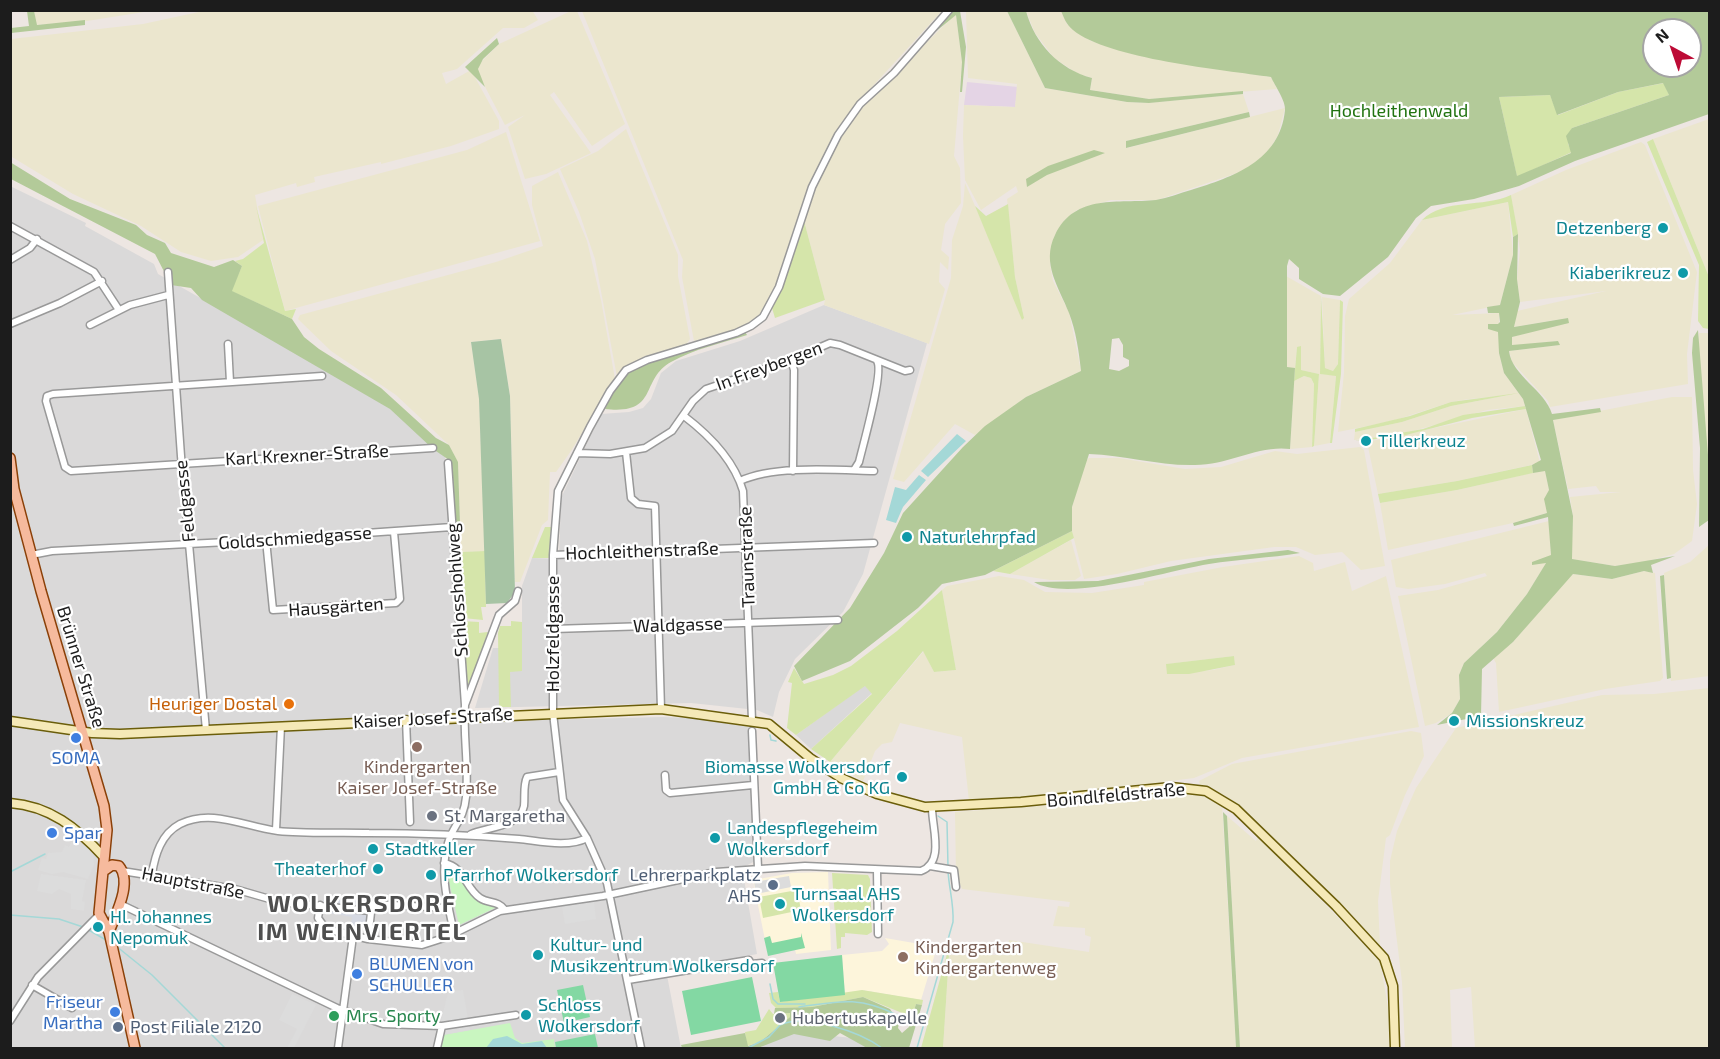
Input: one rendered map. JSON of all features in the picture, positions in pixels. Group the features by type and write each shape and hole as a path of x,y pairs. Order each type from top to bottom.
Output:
{"main road":[{"name":"Brünner Straße","path":"10,458 12,487 106,817 103,856 105,870 100,917"},
{"path":"103,856 119,868"},
{"path":"105,870 119,868"},
{"path":"119,868 120,904 110,935 135,1048"},
{"path":"100,917 108,921 114,918"},
{"path":"100,917 110,935"}],"street":[{"name":"Holzfeldgasse","path":"642,1048 610,894 587,838 564,803 559,772 553,713 553,555 557,495 610,392 626,370 647,360 745,330 763,317 779,287 812,187 838,135 860,104 888,79 949,10"},
{"path":"10,226 89,268 102,281 118,310"},
{"path":"10,260 30,248 36,239"},
{"name":"Feldgasse","path":"168,272 181,462 206,730"},
{"path":"10,324 60,303 102,281"},
{"path":"90,325 118,310 168,295"},
{"name":"In Freybergen","path":"577,453 626,452 656,442 672,431 693,401 706,390 833,343 877,361 910,370"},
{"path":"228,344 230,382"},
{"path":"791,360 794,370 793,471"},
{"path":"854,470 859,462 876,385 879,368 877,361"},
{"path":"176,385 322,376"},
{"name":"Karl Krexner-Straße","path":"176,385 48,396 46,401 68,470 433,448"},
{"name":"Traunstraße","path":"684,416 720,449 740,481 745,500 752,720"},
{"path":"626,452 631,498 638,504 655,506 661,709"},
{"name":"Schlosshohlweg","path":"444,863 452,835 462,816 466,796 465,705 448,463"},
{"path":"740,481 764,473 874,471"},
{"name":"Goldschmiedgasse","path":"31,555 52,550 266,540 452,527"},
{"name":"Hausgärten","path":"266,540 273,610 376,605 396,603 400,599 394,532"},
{"name":"Hochleithenstraße","path":"553,555 874,543"},
{"path":"465,705 479,674 499,615 515,601 518,591"},
{"name":"Waldgasse","path":"553,629 838,620"},
{"name":"Kaiser Josef-Straße","path":"10,721 120,734 661,709 752,720 769,724 781,732"},
{"path":"406,719 410,822"},
{"path":"276,830 281,726"},
{"path":"753,731 753,785 758,868"},
{"name":"Boindlfeldstraße","path":"781,732 810,758 841,778 888,798 932,808 1171,787 1197,789 1216,795 1236,809 1290,860 1384,958 1393,986 1395,1048"},
{"path":"469,834 501,826 519,815 524,807 527,777 559,772"},
{"path":"665,775 666,790 669,793 753,785"},
{"path":"10,803 34,807 58,816 103,856"},
{"path":"320,905 318,918 322,927 368,939 418,945 454,933 490,914 505,910 610,894 716,872 805,866 921,871 930,866 935,856 932,808"},
{"path":"152,874 157,851 163,839 173,829 187,822 216,818 276,830 469,834 549,842 572,842 587,838"},
{"path":"454,933 444,863 456,867 480,898 498,903 505,910"},
{"path":"930,866 951,869 955,873 956,887"},
{"name":"Hauptstraße","path":"119,868 235,889 280,902 370,911"},
{"path":"877,870 878,934"},
{"path":"120,904 343,1010 388,1024 442,1026 516,1015"},
{"path":"368,939 370,911 374,904 449,908"},
{"path":"10,1021 32,985 100,917"},
{"path":"338,1048 352,936"},
{"path":"628,980 749,960 751,964 762,963"},
{"path":"32,985 72,1008"},
{"path":"437,1048 442,1026"}],"shaded area":[{"path":"208,10 532,10 538,20 524,28 503,28 457,69 442,73 446,84 471,70 499,121 499,129 451,146 381,164 381,162 314,177 315,182 297,187 296,183 255,195 263,240 238,257 211,261 181,252 141,226 73,194 12,157 11,161 11,39 143,24"},
{"path":"34,11 150,11 87,21 36,25"},
{"path":"571,11 577,11 625,124 592,146 554,92 550,95 591,153 546,174 525,179 508,127 525,115 505,125 481,79 479,64 499,44"},
{"path":"582,11 942,11 860,100 829,146 810,187 778,284 766,309 755,322 694,341 682,277 683,260"},
{"path":"966,11 1007,11 1045,88 1127,102 1147,103 1243,94 1249,112 1126,141 1127,148 1285,108 1278,135 1267,154 1246,170 1157,200 1111,200 1077,210 1065,220 1055,235 1050,264 1053,281 1069,312 1081,371 1026,397 975,435 955,424 904,482 893,479 951,278 952,240 963,206 965,183 1024,318 1015,277 1007,199 1018,192 1016,186 981,210 965,180 963,136 964,105 1015,107 1017,84 968,78"},
{"path":"1026,11 1061,11 1067,24 1091,41 1174,62 1271,77 1277,89 1149,99 1090,90 1092,78 1078,74 1054,58 1035,33"},
{"path":"956,14 962,62 954,156 960,168 961,203 945,224 941,250 949,257 948,270 940,262 939,282 945,289 929,344 824,305 825,300 803,217 815,185 840,135 864,102"},
{"path":"967,82 1018,87 1015,107 964,105"},
{"path":"1709,119 1709,277 1653,139"},
{"path":"626,129 678,255 678,276 690,339 685,346 645,356 625,368 617,377 595,259 579,212 560,169 598,151"},
{"path":"506,132 540,241 285,311 258,206 467,150"},
{"path":"1641,142 1645,145 1697,272 1687,354 1688,384 1550,407 1548,401 1512,362 1509,351 1559,345 1558,341 1512,346 1512,337 1568,318 1514,327 1517,311 1606,291 1520,302 1517,279 1520,250 1511,195 1566,170"},
{"path":"558,172 587,241 601,300 615,379 571,451 556,472 550,472 548,520 542,525 520,582 515,582 510,396 501,339 471,342 479,398 485,551 461,552 458,463 449,445 396,395 331,351 298,319 300,315 496,262 543,246 532,205 532,186"},
{"path":"10,186 86,223 85,226 154,264 158,274 398,410 445,457 462,709 460,722 662,717 691,718 751,727 755,861 742,868 757,954 686,968 665,965 681,1048 11,1048"},
{"path":"1508,202 1513,255 1500,305 1452,315 1499,313 1499,353 1504,373 1523,399 1525,406 1487,410 1399,435 1354,440 1355,432 1402,422 1451,406 1508,395 1469,399 1451,402 1392,421 1338,432 1344,373 1345,316 1349,299 1390,263 1422,220"},
{"path":"1286,276 1321,296 1320,374 1336,375 1330,443 1314,446 1319,374 1301,370 1297,347 1295,368 1287,368"},
{"path":"1322,297 1340,300 1338,364 1333,371 1325,368"},
{"path":"824,305 927,343 863,574 843,612 795,659 779,692 773,717 757,710 691,703 475,708 493,648 522,648 522,586 532,558 559,559 561,498 601,414 629,412 643,408 651,399 661,373 676,361 740,341"},
{"path":"1699,333 1709,333 1709,479 1699,352"},
{"path":"1304,376 1311,378 1314,384 1312,447 1290,449 1294,381"},
{"path":"1672,397 1692,397 1693,470 1697,504 1692,541 1674,554 1644,562 1615,566 1571,559 1573,516 1570,497 1621,492 1600,492 1596,486 1568,489 1553,420"},
{"path":"1526,409 1540,463 1457,481 1378,494 1367,442"},
{"path":"1360,447 1364,450 1385,566 1361,570 1342,552 1315,555 1296,547 1274,547 1171,561 1084,579 1072,531 1072,507 1085,462 1089,458 1119,458 1185,469 1221,467 1275,451 1297,454"},
{"path":"1545,470 1549,490 1547,513 1513,523 1388,550 1380,503 1457,490"},
{"path":"1549,521 1551,555 1527,594 1497,632 1464,663 1459,675 1460,699 1452,713 1436,723 1425,726 1398,596 1438,590 1487,576 1485,573 1445,584 1408,589 1396,587 1391,560"},
{"path":"1071,540 1081,576 1075,580 1050,580 1010,574"},
{"path":"1709,545 1709,676 1671,681 1664,573 1690,562"},
{"path":"1299,556 1313,563 1314,571 1345,562 1352,591 1386,576 1419,727 1242,758 1194,778 1091,791 969,801 962,737 900,723 892,742 882,744 875,751 863,781 830,762 924,651 934,672 956,670 942,590 947,586 999,576 1024,580 1045,592 1092,593 1144,585 1144,582","holes":["1234,656 1235,665 1189,672 1167,664"]},
{"path":"1644,571 1655,573 1663,678 1660,681 1605,689 1499,712 1496,663 1493,658 1513,642 1564,582 1573,574 1612,579"},
{"path":"865,685 872,693 811,749 796,735"},
{"path":"1709,688 1709,1048 1475,1048 1471,987 1450,990 1452,1048 1405,1048 1402,982 1390,884 1390,861 1397,831 1416,788 1456,728 1602,695 1654,694"},
{"path":"1411,731 1421,733 1424,756 1405,795 1390,835 1386,838 1378,901 1380,946 1245,811 1224,795 1200,785 1199,781 1232,764"},
{"path":"1168,792 1202,795 1222,804 1236,1048 943,1048 949,955 1008,955 1009,940 1089,952 1091,937 1085,935 1085,928 1053,926 1058,906 1069,907 1070,902 962,889 956,875 955,812 1039,806"},
{"path":"1227,816 1256,841 1258,835 1380,961 1389,1013 1389,1048 1240,1048"},
{"path":"74,837 93,852 94,865 88,879 63,872 52,874 38,870 42,858 46,859 48,853 62,852 65,845 69,847"},
{"path":"828,872 831,950 796,954 795,949 768,955 753,880 792,873"},
{"path":"41,874 86,880 82,901 85,902 84,911 71,909 71,894 59,889 52,894 37,891"},
{"name":"Lehrerparkplatz AHS","path":"789,876 791,887 756,894 754,882"},
{"path":"323,900 369,900 366,929 351,927 352,917 324,912"},
{"path":"594,902 596,919 565,924 562,907"},
{"path":"885,938 937,947 921,1000 862,990 845,995 842,955 882,951 889,944"},
{"path":"463,990 470,1030 443,1035 444,1022 441,1022 448,992"},
{"path":"292,994 316,1005 294,1048 287,1048 297,1029 279,1020"},
{"path":"793,1032 853,1038 870,1048 761,1048 764,1044"}],"green space":[{"path":"27,11 34,11 37,25 85,20 85,25 11,33 11,28 29,26"},
{"path":"952,11 960,11 966,47 962,92 960,92 962,62 956,15 923,42"},
{"path":"1007,11 1026,11 1035,34 1050,54 1069,68 1092,78 1090,90 1149,99 1243,91 1243,94 1149,103 1127,102 1045,88"},
{"name":"Hochleithenwald","path":"1061,11 1709,11 1709,114 1575,161 1519,186 1474,199 1431,206 1416,218 1388,257 1340,296 1323,294 1299,279 1299,268 1289,259 1287,266 1287,367 1295,368 1290,449 1266,450 1220,462 1195,465 1089,454 1072,507 1072,531 985,575 942,584 918,608 850,661 802,681 794,666 850,608 884,553 903,513 985,426 1026,397 1081,371 1074,327 1056,285 1051,266 1051,246 1064,222 1074,212 1099,203 1160,199 1223,179 1252,164 1264,154 1274,142 1281,128 1285,106 1271,77 1168,62 1112,49 1090,40 1073,30","holes":["1663,83 1669,95 1572,128 1566,136 1571,153 1517,176 1499,97 1550,95 1557,115 1618,92","1119,338 1123,345 1123,357 1129,360 1129,366 1119,371 1109,369 1112,339"]},
{"path":"497,38 499,44 483,59 478,69 485,87 465,67"},
{"path":"1664,83 1669,95 1572,128 1568,144 1572,152 1517,177 1499,97 1550,95 1558,115 1618,92"},
{"path":"1249,112 1250,117 1126,148 1126,141"},
{"path":"1653,139 1709,277 1709,329 1703,328 1698,321 1699,265 1647,142"},
{"path":"1094,150 1105,153 1047,175 1027,187 1026,179 1048,166"},
{"path":"10,162 70,199 136,225 147,235 165,243 171,253 214,267 233,260 242,266 232,291 292,319 304,337 381,388 436,438 449,445 458,462 460,524 456,523 449,460 433,449 390,409 202,300 191,288 171,285 155,254 11,179"},
{"path":"1511,195 1518,234 1513,237 1508,202 1422,220 1441,209"},
{"path":"1008,204 1015,277 1024,318 1022,320 975,206 986,216"},
{"path":"256,206 285,311 296,309 292,319 231,291 242,266 235,261 243,259 264,243"},
{"path":"803,217 825,300 775,318 772,308 778,296"},
{"path":"1518,234 1517,279 1520,302 1514,327 1568,318 1569,323 1512,337 1512,345 1558,341 1560,345 1509,351 1511,360 1522,376 1543,398 1552,414 1600,408 1601,412 1553,420 1573,516 1572,559 1615,566 1675,556 1651,565 1653,573 1644,571 1612,579 1573,574 1513,642 1482,669 1481,716 1437,725 1452,713 1460,699 1459,675 1464,663 1497,632 1527,594 1546,563 1532,565 1532,562 1551,555 1548,517 1514,526 1513,523 1547,513 1544,499 1549,490 1545,471 1533,473 1532,465 1541,460 1523,399 1504,373 1499,353 1498,332 1488,329 1488,324 1500,322 1499,313 1488,313 1487,307 1500,305 1513,255 1513,237"},
{"path":"1321,296 1325,368 1333,371 1338,364 1340,300 1343,302 1341,374 1332,443 1330,443 1336,376 1320,374"},
{"path":"1698,330 1710,480 1709,520 1699,527 1700,448 1692,353 1693,338"},
{"path":"745,332 747,335 699,350 671,362 661,369 642,402 634,407 605,409 620,381 636,367 665,355"},
{"path":"501,339 510,396 515,592 507,603 486,604 479,399 471,342"},
{"path":"1301,346 1301,370 1319,374 1314,446 1312,447 1314,384 1311,378 1304,376 1294,381 1297,347"},
{"path":"1519,393 1451,406 1402,422 1355,432 1355,429 1410,416 1451,402"},
{"path":"1525,406 1526,409 1472,418 1398,437 1355,441 1423,429 1463,415"},
{"path":"1532,465 1533,473 1457,490 1380,503 1378,494 1457,481"},
{"path":"545,527 551,527 550,558 532,558"},
{"path":"1072,531 1074,538 1010,574 993,571"},
{"path":"1288,550 1300,553 1209,564 1094,587 1049,588 1034,582 1098,581 1209,559"},
{"path":"485,551 486,607 481,607 483,620 463,618 461,552"},
{"path":"1664,575 1671,678 1667,679 1660,576"},
{"path":"942,590 956,670 934,672 923,651 830,762 811,749 872,694 865,686 796,735 787,728 792,683 788,682 794,668 804,684 833,675 851,666 897,631"},
{"path":"462,621 479,622 479,633 488,632 470,686 467,686"},
{"path":"511,621 522,622 522,671 510,672 511,707 499,707 498,633 500,626 511,626"},
{"path":"1234,656 1235,665 1189,674 1167,674 1166,664"},
{"path":"1223,812 1227,816 1240,1048 1236,1048"},
{"path":"449,868 454,868 479,901 497,907 459,925 447,873"},
{"path":"832,873 868,875 870,879 872,932 867,935 845,933 845,937 841,937 841,948 837,949"},
{"name":"Turnsaal AHS Wolkersdorf","path":"797,890 801,910 763,918 759,897"},
{"path":"801,933 805,948 768,956 764,938 770,936 772,943 801,937"},
{"path":"947,954 949,955 943,1048 921,1048"},
{"path":"842,955 845,995 780,1002 773,963"},
{"path":"752,977 761,1021 691,1035 682,991"},
{"path":"583,985 590,1017 564,1023 557,990"},
{"path":"862,990 923,1000 922,1005 916,1004 912,1017 863,997 812,1007 776,1008 771,1003 769,993 778,992 780,1002"},
{"path":"863,997 890,1009 902,1033 909,1027 916,1004 922,1005 909,1048 867,1048 840,1033 830,1041 794,1034 758,1048 682,1048 681,1045 745,1033 748,1046 760,1042 790,1017 790,1013 774,1014 775,1008 812,1007"},
{"path":"769,1009 773,1014 790,1013 790,1017 760,1042 747,1046 745,1032 756,1030"},
{"path":"510,1023 515,1038 522,1043 554,1039 555,1048 440,1048 443,1035"},
{"path":"595,1034 598,1048 556,1048 555,1042"}],"water":[{"path":"957,434 966,441 928,477 921,471"},
{"path":"919,475 926,480 903,507 896,523 886,520 895,487 906,490"},
{"path":"507,1036 522,1044 542,1041 547,1048 486,1048 493,1039"}],"waterway":[{"path":"770,735 771,740 776,741"},
{"path":"938,816 947,822 948,867"},
{"path":"10,872 45,854"},
{"path":"917,1048 953,922 948,871"},
{"path":"10,915 59,919 83,927"},
{"path":"87,929 106,940"},
{"path":"116,946 152,975 225,1048"},
{"path":"770,984 773,999 778,1004 805,1004"},
{"path":"799,1007 849,1002 871,1005 897,1015"},
{"path":"748,1048 769,1037 780,1025 804,1021 847,1031 882,1048"}],"place":[{"name":"Detzenberg","path":"1663,228"},
{"name":"Kiaberikreuz","path":"1683,273"},
{"name":"Tillerkreuz","path":"1366,441"},
{"name":"Naturlehrpfad","path":"907,537"},
{"name":"Heuriger Dostal","path":"289,704"},
{"name":"Missionskreuz","path":"1454,721"},
{"name":"SOMA","path":"76,738"},
{"name":"Kindergarten Kaiser Josef-Straße","path":"417,747"},
{"name":"Biomasse Wolkersdorf GmbH & Co KG","path":"902,777"},
{"name":"St. Margaretha","path":"432,816"},
{"name":"Spar","path":"52,833"},
{"name":"Landespflegeheim Wolkersdorf","path":"715,838"},
{"name":"Stadtkeller","path":"373,849"},
{"name":"Theaterhof","path":"378,869"},
{"name":"Pfarrhof Wolkersdorf","path":"431,875"},
{"name":"Lehrerparkplatz AHS","path":"773,885"},
{"name":"Turnsaal AHS Wolkersdorf","path":"780,904"},
{"name":"Hl. Johannes Nepomuk","path":"98,927"},
{"name":"Kultur- und Musikzentrum Wolkersdorf","path":"538,955"},
{"name":"Kindergarten Kindergartenweg","path":"903,957"},
{"name":"BLUMEN von SCHULLER","path":"357,974"},
{"name":"Friseur Martha","path":"115,1012"},
{"name":"Schloss Wolkersdorf","path":"526,1015"},
{"name":"Mrs. Sporty","path":"334,1016"},
{"name":"Hubertuskapelle","path":"780,1018"},
{"name":"Post Filiale 2120","path":"118,1027"}],"district":[{"name":"WOLKERSDORF IM WEINVIERTEL","path":"362,918"}]}
